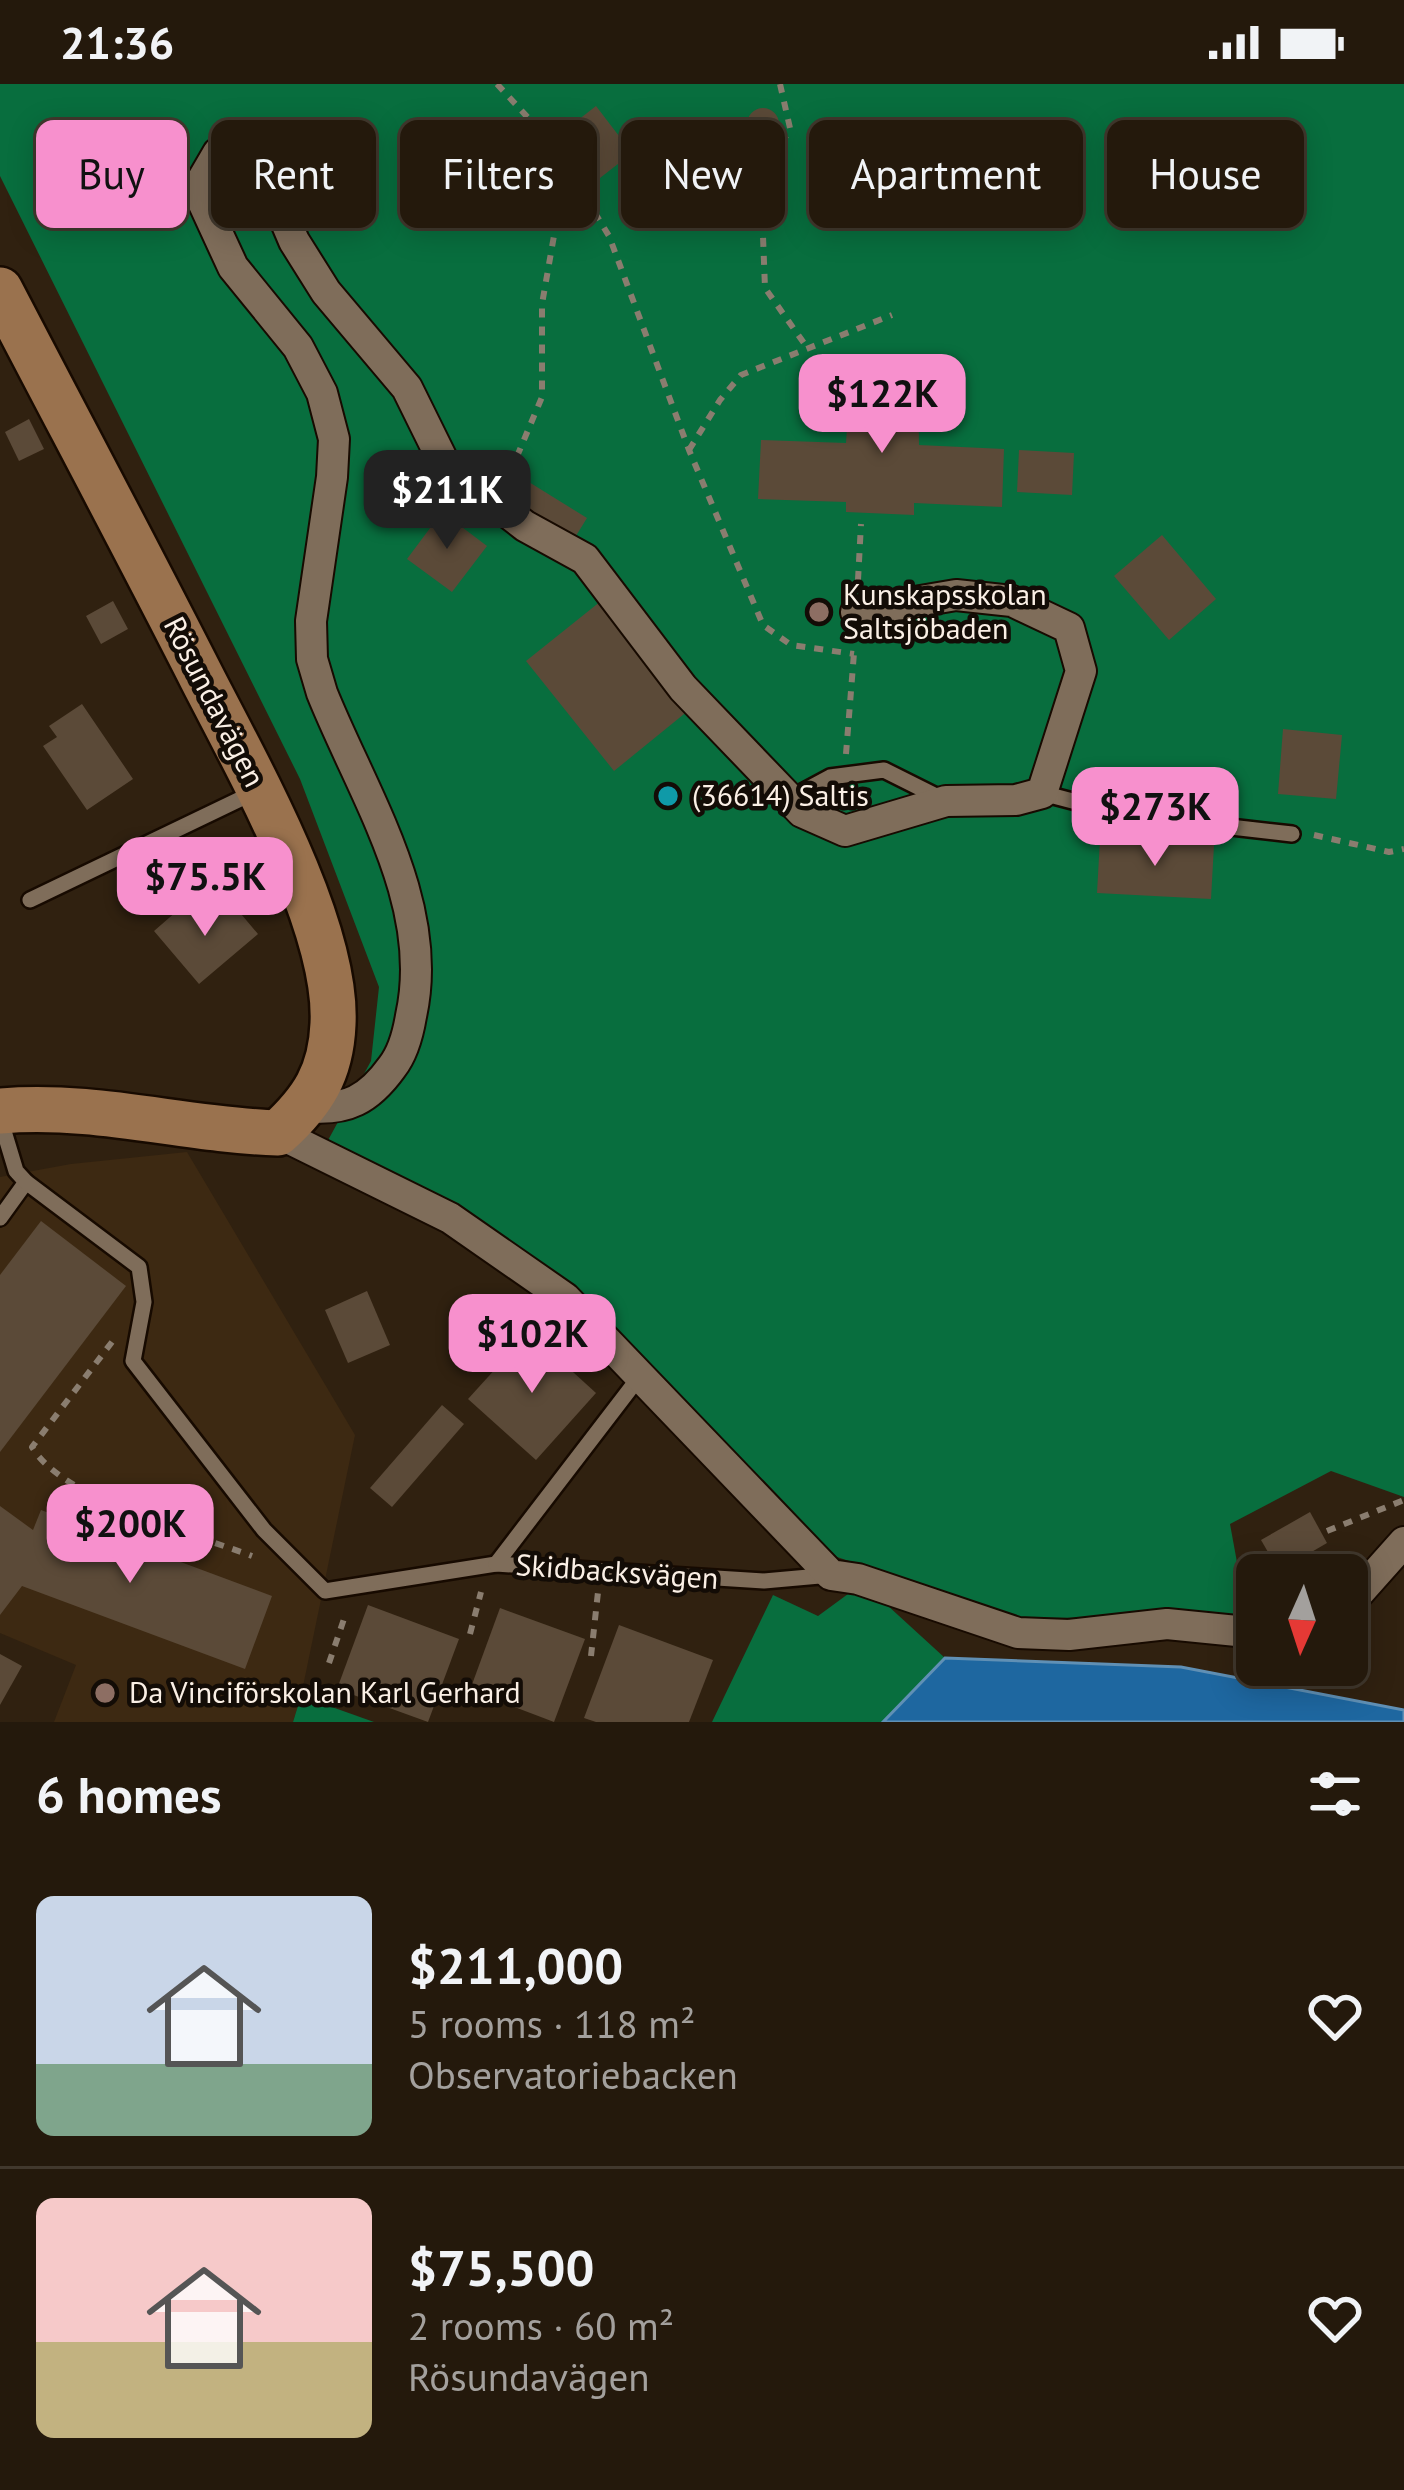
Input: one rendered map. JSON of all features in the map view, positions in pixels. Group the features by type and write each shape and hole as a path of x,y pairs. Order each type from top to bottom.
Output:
{"street":[{"path":"0,1114 52,1107 292,1120 354,1104 374,1092 398,1059 408,1031 419,958 409,899 322,693 312,658 311,621 334,439 322,393 298,347 233,267 211,224 197,189 218,153 237,158 274,194 294,241 326,292 407,388 444,463 496,506 585,560 683,688 802,812 845,831 946,801 1016,800 1042,793 1082,671 1069,628 1012,601 956,596 856,612"},
{"name":"Rösundavägen","path":"0,290 260,790 305,895 328,975 333,1022 320,1088 292,1120"},
{"path":"292,1120 450,1218 566,1298 831,1576"},
{"path":"1368,1582 1404,1542"},
{"name":"Skidbacksvägen","path":"831,1576 858,1579 1018,1633 1069,1635 1167,1624 1236,1631"}],"lane":[{"path":"788,799 830,777 884,770 946,801"},
{"path":"30,900 260,790"},
{"path":"1042,793 1126,815 1292,834"},
{"path":"0,1114 16,1171 139,1267 144,1302 133,1361 263,1530 325,1591 492,1565"},
{"path":"0,1218 26,1182"},
{"name":"Skidbacksvägen","path":"492,1565 640,1376"},
{"name":"Skidbacksvägen","path":"492,1565 764,1581 831,1576"}],"path":[{"path":"497,84 530,120"},
{"path":"780,84 790,128 760,185 765,288 806,346"},
{"path":"597,216 609,236 689,450 763,625 791,646 854,654"},
{"path":"496,506 542,397 542,304 555,228"},
{"path":"689,450 741,375 892,314"},
{"path":"859,569 861,524"},
{"path":"844,776 854,669"},
{"path":"1330,836 1389,852 1404,849"},
{"path":"140,1323 127,1323 50,1420 32,1447 40,1462 85,1492 263,1561 302,1569"},
{"path":"1328,1532 1404,1500"},
{"path":"470,1634 492,1565"},
{"path":"591,1656 600,1571"},
{"path":"329,1663 355,1586"}],"shaded area":[{"path":"187,1152 355,1435 301,1696 293,1722 54,1722 76,1665 0,1633 0,1177"}],"green space":[{"path":"0,84 1404,84 1404,1497 1331,1471 1230,1524 1236,1557 1236,1617 1020,1618 837,1557 638,1358 326,1144 371,1061 379,987 300,779 0,176"},
{"path":"863,1583 945,1658 883,1722 712,1722 773,1595 818,1616"},
{"path":"301,1696 374,1722 293,1722"}],"water":[{"path":"945,1658 1181,1667 1236,1678 1236,1686 1280,1686 1404,1710 1404,1722 883,1722"}],"building":[{"path":"596,106 621,139 621,162 600,178 597,120 578,120"},
{"path":"763,108 778,118 748,120 751,112"},
{"path":"888,356 909,366 918,379 919,445 1004,449 1002,507 914,503 914,515 846,512 846,502 758,499 761,440 846,443 850,382 865,362"},
{"path":"29,419 44,449 19,461 5,432"},
{"path":"1019,450 1074,453 1072,495 1017,492"},
{"path":"524,479 587,518 574,539 510,500"},
{"path":"442,512 487,546 452,592 407,559"},
{"path":"1162,535 1216,599 1169,640 1114,576"},
{"path":"113,601 128,629 101,644 86,616"},
{"path":"601,601 689,710 614,771 526,661"},
{"path":"82,704 133,779 87,810 43,746 57,737 49,726"},
{"path":"1283,729 1342,735 1336,799 1278,794"},
{"path":"1100,839 1214,845 1211,899 1097,893"},
{"path":"231,902 258,934 199,984 154,931 185,904 203,926"},
{"path":"41,1221 126,1286 0,1452 0,1275"},
{"path":"367,1291 390,1345 348,1363 325,1310"},
{"path":"529,1332 596,1393 536,1460 468,1399"},
{"path":"442,1405 464,1424 392,1507 370,1488"},
{"path":"0,1506 33,1530 41,1510 272,1596 245,1669 22,1586 0,1615"},
{"path":"1310,1512 1327,1543 1308,1554 1269,1554 1261,1540"},
{"path":"368,1605 459,1639 428,1722 337,1689"},
{"path":"500,1608 585,1639 554,1722 470,1690"},
{"path":"619,1625 713,1660 689,1722 584,1718"},
{"path":"0,1654 22,1666 0,1705"}],"place":[{"name":"Kunskapsskolan Saltsjöbaden","path":"819,612"},
{"name":"(36614) Saltis","path":"668,796"},
{"name":"Da Vinciförskolan Karl Gerhard","path":"105,1693"}]}
